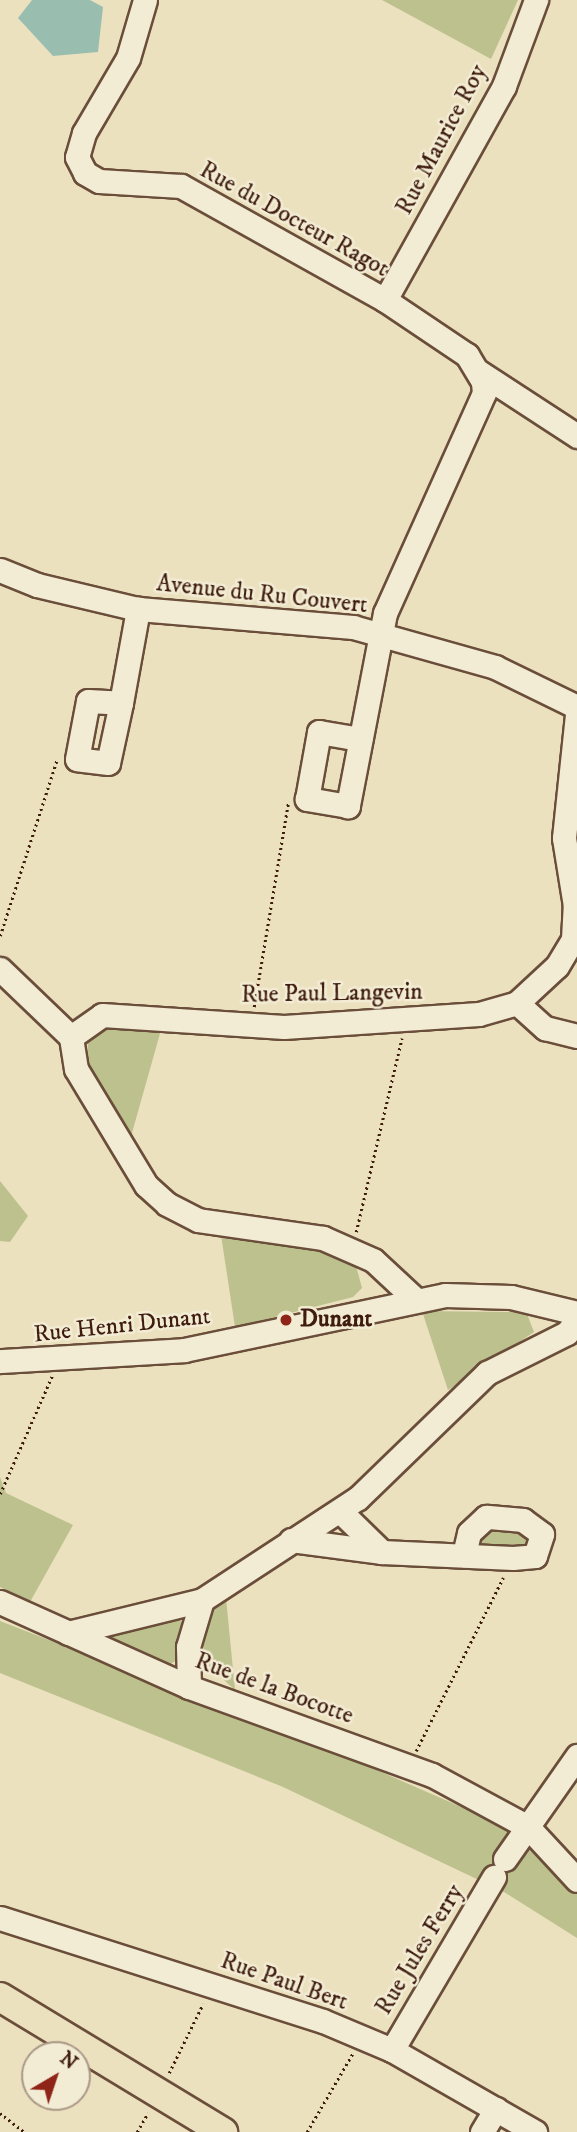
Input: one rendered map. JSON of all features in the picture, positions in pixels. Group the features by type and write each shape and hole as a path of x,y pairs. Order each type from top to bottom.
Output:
{"main road":[{"path":"0,1997 223,2132"}],"street":[{"name":"Rue du Docteur Ragot","path":"145,0 128,58 84,132 76,157 85,173 99,181 181,186 385,300 467,355 479,372 577,436"},
{"name":"Rue Maurice Roy","path":"385,300 504,86 536,0"},
{"path":"380,634 484,393 479,372"},
{"name":"Avenue du Ru Couvert","path":"0,570 37,585 138,609 380,634 495,667 577,707"},
{"name":"Avenue du Ru Couvert","path":"76,759 108,763 138,609"},
{"name":"Avenue du Ru Couvert","path":"307,799 348,806 380,634"},
{"path":"76,759 88,701 121,703"},
{"name":"Rue Paul Langevin","path":"71,1037 102,1015 251,1024 406,1021 479,1014 517,1003 558,966 573,939 575,906 564,838 577,714"},
{"path":"307,799 319,732 360,739"},
{"path":"0,969 71,1037 76,1069 146,1185 166,1204 198,1220 323,1238 352,1250 415,1299"},
{"path":"517,1003 545,1028 577,1036"},
{"name":"Rue Henri Dunant","path":"0,1362 184,1350 415,1299 511,1297 577,1313"},
{"path":"68,1633 202,1600 291,1540 340,1511 487,1373 567,1333 577,1320"},
{"path":"340,1511 382,1552"},
{"path":"291,1540 382,1552 513,1558 535,1556 541,1534 535,1524 486,1517 469,1533 464,1555"},
{"path":"189,1687 188,1647 202,1600"},
{"name":"Rue de la Bocotte","path":"0,1602 189,1687 408,1766 528,1827"},
{"name":"Rue Jules Ferry","path":"392,2050 500,1868 577,1756"},
{"path":"528,1827 577,1880"},
{"name":"Rue Paul Bert","path":"0,1918 212,1985 363,2037 392,2050 535,2132"},
{"path":"482,2132 496,2109"}],"path":[{"path":"0,936 56,760 76,759"},
{"path":"251,1024 289,800 307,799"},
{"path":"352,1250 406,1021"},
{"path":"0,1494 60,1359"},
{"path":"408,1766 513,1558"},
{"path":"137,2132 212,1985"},
{"path":"307,2132 363,2037"},
{"path":"0,2112 24,2132"}],"green space":[{"path":"382,0 518,0 491,59"},
{"path":"110,1027 161,1030 130,1140 86,1067 88,1042"},
{"path":"0,1181 28,1216 10,1242 0,1241"},
{"path":"221,1235 319,1247 355,1262 362,1288 353,1297 235,1327"},
{"path":"422,1311 527,1314 534,1332 448,1390"},
{"path":"0,1477 6,1493 73,1525 30,1602 0,1587"},
{"path":"527,1527 534,1545 479,1549 474,1539 477,1529"},
{"path":"226,1598 235,1690 207,1665 202,1642 212,1612"},
{"path":"174,1617 184,1623 179,1659 167,1666 106,1640 110,1632"},
{"path":"0,1621 317,1744 512,1829 577,1871 577,1938 504,1892 283,1787 0,1673"}],"shaded area":[{"path":"32,0 90,0 103,7 98,52 53,56 18,18"}],"place":[{"name":"Dunant","path":"286,1320"}]}
